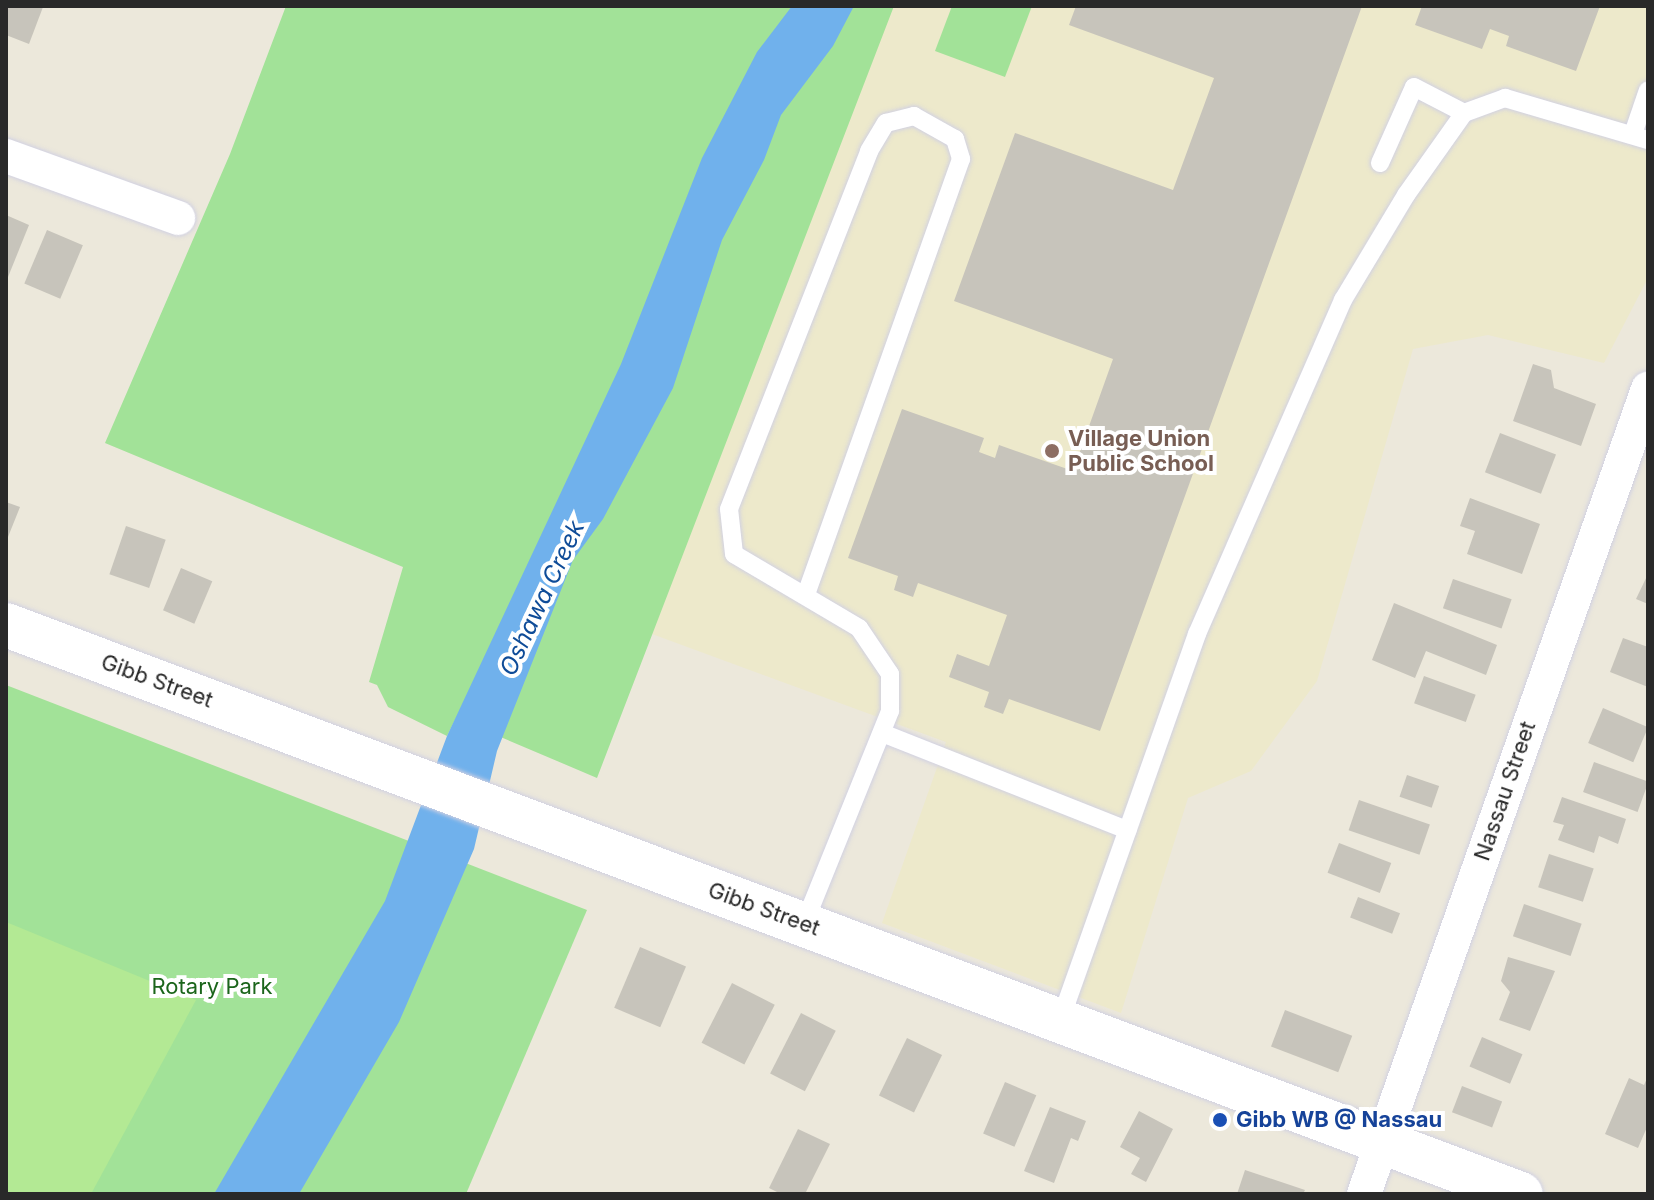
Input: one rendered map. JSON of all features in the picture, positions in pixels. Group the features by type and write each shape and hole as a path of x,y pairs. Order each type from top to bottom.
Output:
{"main road":[{"name":"Gibb Street","path":"6,625 1521,1194"}],"street":[{"path":"6,156 178,218"},
{"name":"Nassau Street","path":"1364,1194 1648,389"}],"lane":[{"path":"1380,163 1414,87 1464,113"},
{"path":"1060,1021 1197,634 1343,300 1406,195 1464,113 1505,98 1640,137 1648,90"},
{"path":"804,924 890,711 890,674 859,628 734,554 729,509 869,151 886,123 914,116 955,139 961,159 806,595"},
{"path":"882,733 1127,830"}],"shaded area":[{"name":"Village Union Public School","path":"893,6 1648,6 1648,278 1604,363 1488,335 1413,349 1317,681 1251,771 1188,798 1121,1013 882,923 946,742 652,634"}],"green space":[{"path":"286,6 894,6 597,778 456,718 447,736 388,707 377,685 369,682 403,567 105,443 230,154"},
{"path":"952,6 1032,6 1005,77 935,51"},
{"name":"Rotary Park","path":"6,685 587,910 466,1194 6,1194"},
{"path":"6,922 196,1000 91,1194 6,1194"}],"water":[{"name":"Oshawa Creek","path":"792,6 854,6 833,46 781,115 764,160 722,240 673,388 603,519 573,560 497,751 474,849 399,1022 299,1194 214,1194 385,901 447,736 621,364 702,158 757,52"}],"building":[{"path":"6,6 43,7 29,44 6,35"},
{"path":"1076,6 1362,6 1100,731 1009,699 1003,714 984,707 989,692 949,677 957,654 989,666 1007,615 918,583 913,597 894,590 898,576 848,558 902,409 984,438 979,452 995,458 999,445 1073,471 1113,359 954,301 1015,133 1173,190 1214,78 1069,25"},
{"path":"1422,6 1600,6 1576,71 1506,46 1509,36 1490,29 1482,49 1415,25"},
{"path":"6,215 29,225 6,282"},
{"path":"47,230 83,245 60,299 24,283"},
{"path":"1533,364 1551,370 1554,388 1596,404 1581,446 1513,421"},
{"path":"1500,433 1556,455 1541,494 1485,472"},
{"path":"1470,498 1540,524 1522,574 1467,554 1475,531 1460,526"},
{"path":"6,502 20,507 6,542"},
{"path":"126,526 166,540 149,588 109,574"},
{"path":"181,568 212,581 194,624 163,610"},
{"path":"1648,574 1648,604 1636,599"},
{"path":"1453,579 1512,599 1502,628 1443,608"},
{"path":"1394,603 1497,645 1486,675 1426,651 1415,678 1372,660"},
{"path":"1623,638 1648,647 1648,687 1610,672"},
{"path":"1424,676 1476,695 1466,722 1414,703"},
{"path":"1603,708 1648,727 1633,762 1588,743"},
{"path":"1594,762 1648,782 1638,812 1583,792"},
{"path":"1407,775 1439,786 1432,808 1400,797"},
{"path":"1562,797 1626,819 1618,844 1599,836 1594,853 1558,840 1564,825 1553,822"},
{"path":"1359,800 1430,824 1419,855 1349,830"},
{"path":"1339,843 1391,863 1380,893 1328,873"},
{"path":"1549,854 1594,869 1583,902 1538,887"},
{"path":"1358,897 1400,913 1392,934 1350,918"},
{"path":"1524,904 1582,924 1571,956 1513,936"},
{"path":"640,947 686,967 660,1027 614,1008"},
{"path":"1508,957 1555,971 1530,1031 1499,1020 1510,992 1501,981"},
{"path":"732,983 775,1005 744,1064 702,1043"},
{"path":"1285,1010 1352,1036 1338,1072 1271,1046"},
{"path":"801,1013 836,1031 805,1091 770,1074"},
{"path":"1482,1037 1523,1054 1510,1084 1469,1066"},
{"path":"907,1038 942,1055 914,1113 879,1096"},
{"path":"1648,1076 1648,1125 1638,1148 1605,1134 1629,1078 1644,1085"},
{"path":"1005,1082 1036,1095 1014,1147 983,1134"},
{"path":"1462,1086 1502,1101 1492,1128 1452,1112"},
{"path":"1050,1107 1086,1121 1078,1141 1071,1138 1054,1183 1024,1171"},
{"path":"1139,1111 1173,1129 1146,1182 1131,1174 1140,1158 1120,1147"},
{"path":"798,1129 830,1144 805,1194 781,1194 769,1188"},
{"path":"1245,1170 1305,1190 1303,1194 1237,1194"}],"place":[{"name":"Village Union Public School","path":"1052,451"},
{"name":"Gibb WB @ Nassau","path":"1220,1120"}]}
